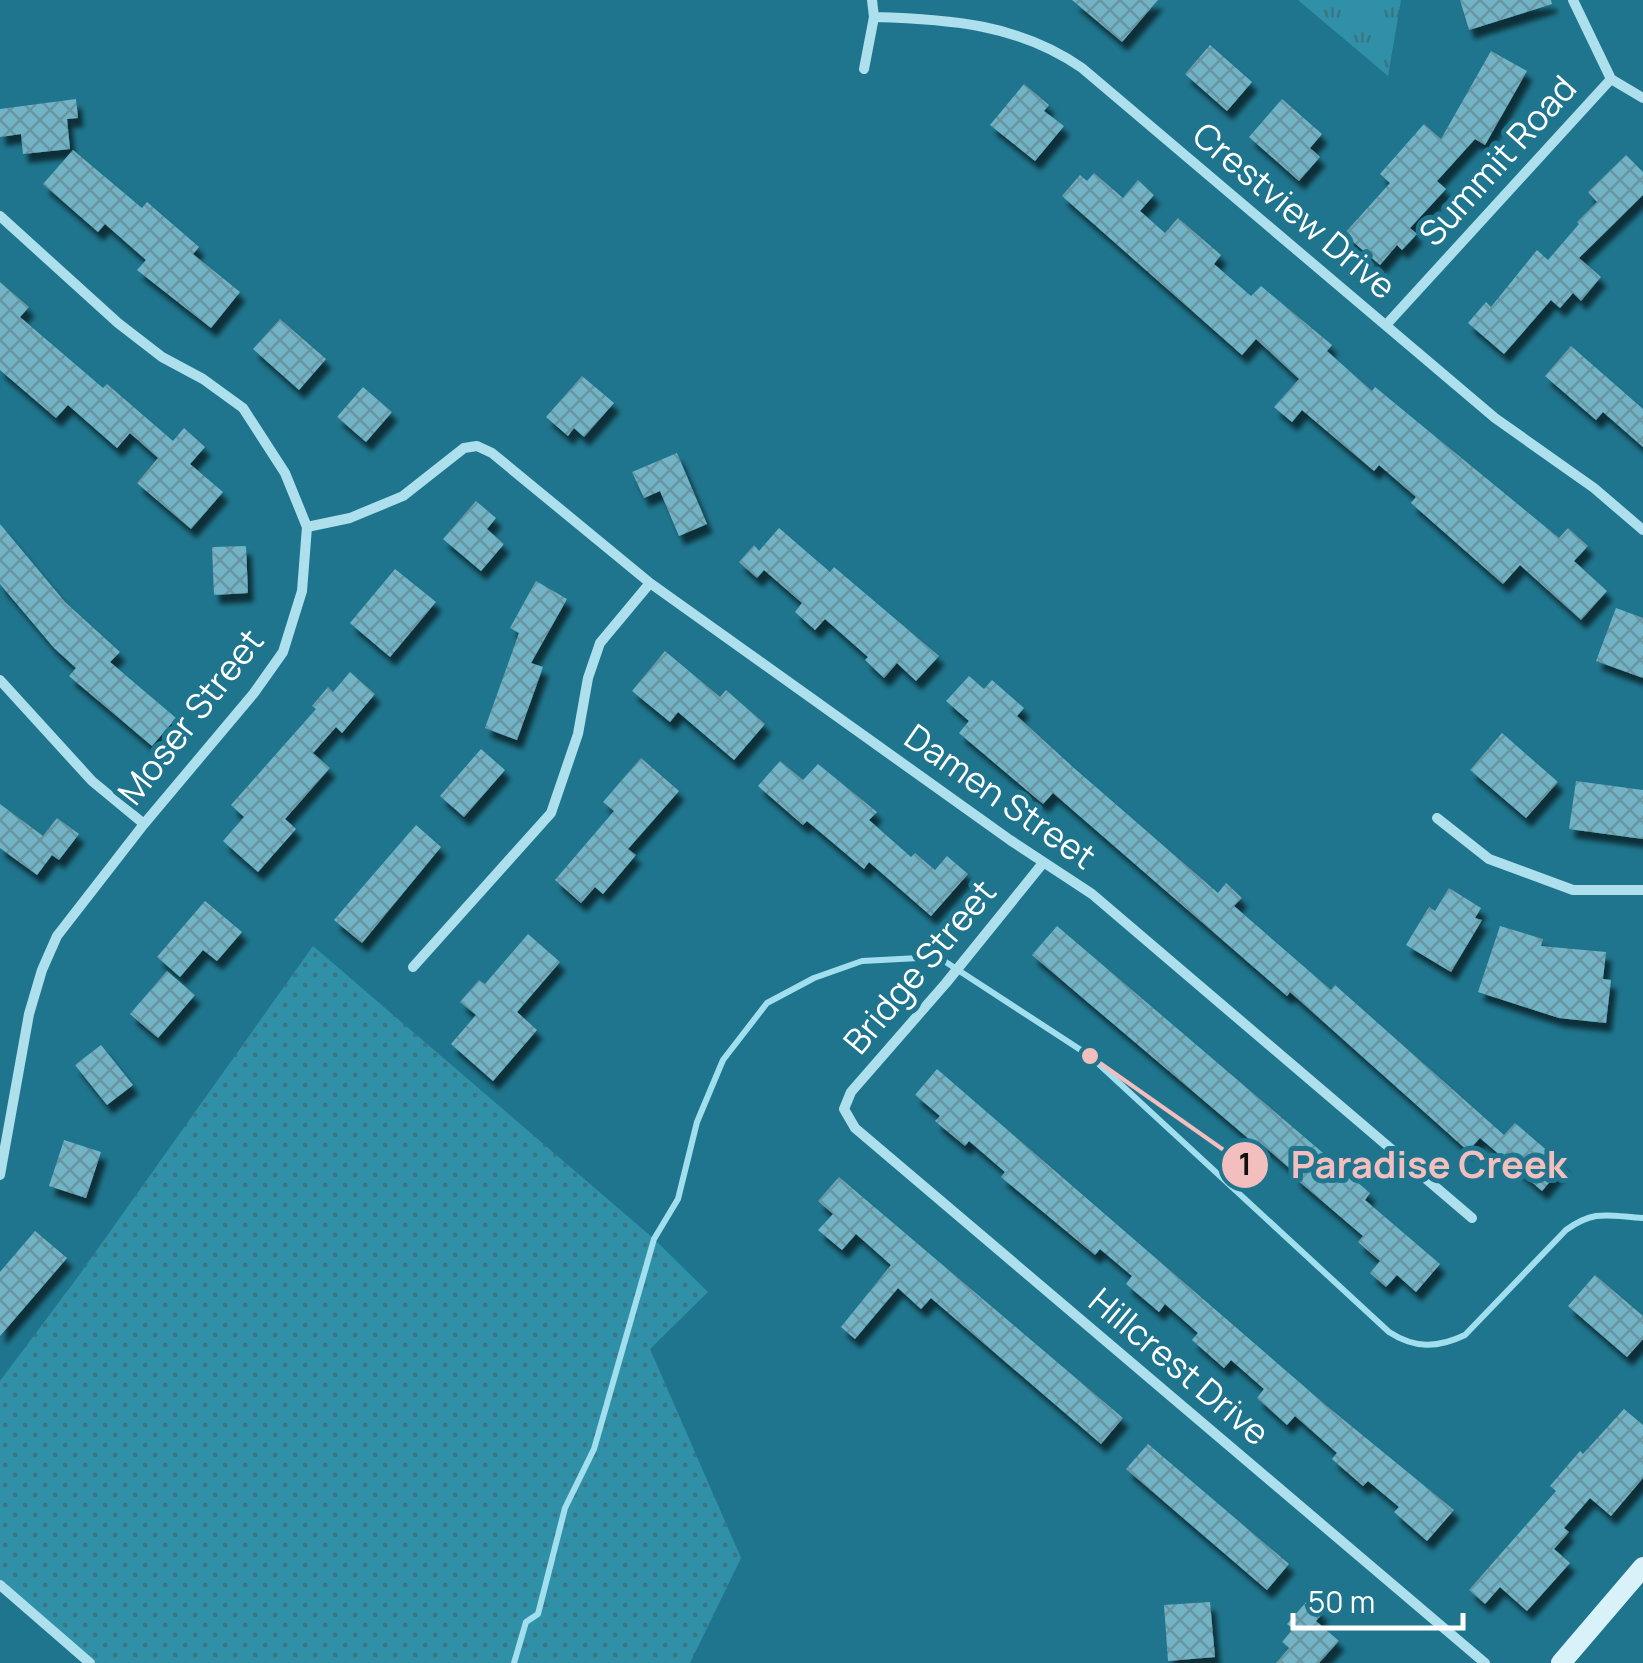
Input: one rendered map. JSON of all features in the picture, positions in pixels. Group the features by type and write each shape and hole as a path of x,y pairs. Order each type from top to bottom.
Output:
{"street":[{"path":"864,69 874,17 872,0"},
{"path":"1573,0 1611,79 1643,98"},
{"name":"Crestview Drive","path":"874,17 978,24 1006,30 1059,52 1495,418 1594,488 1643,530"},
{"name":"Summit Road","path":"1386,325 1611,79"},
{"name":"Moser Street","path":"0,216 118,324 243,408 267,441 308,528 302,591 283,652 57,936 42,970 30,1014 0,1175"},
{"name":"Damen Street","path":"308,528 378,508 427,479 464,448 478,446 506,463 650,583 1092,894 1472,1218"},
{"path":"413,967 551,813 578,734 588,678 600,644 650,583"},
{"path":"0,680 92,781 144,824"},
{"path":"1437,818 1489,859 1572,890 1643,890"},
{"name":"Bridge Street","path":"844,1109 851,1092 1044,863"},
{"name":"Hillcrest Drive","path":"844,1109 855,1128 1484,1663"},
{"path":"1561,1663 1643,1567"},
{"path":"0,1585 90,1663"}],"green space":[{"path":"1298,0 1401,0 1388,76"},
{"path":"313,946 654,1239 708,1292 650,1349 741,1558 690,1663 90,1663 0,1585 0,1381"}],"building":[{"path":"1072,0 1158,0 1122,42"},
{"path":"1460,0 1551,0 1552,4 1469,30"},
{"path":"1210,45 1252,82 1227,111 1185,74"},
{"path":"1491,51 1527,71 1485,145 1475,139 1437,181 1446,189 1410,228 1417,234 1402,250 1397,245 1380,265 1344,234 1390,183 1380,174 1424,124 1441,139"},
{"path":"1024,84 1049,105 1044,111 1064,126 1035,161 990,125"},
{"path":"76,99 78,118 67,119 70,149 23,154 21,134 0,137 0,109"},
{"path":"1282,99 1322,134 1310,148 1320,157 1299,181 1249,137"},
{"path":"73,150 142,208 147,202 199,247 193,254 240,292 211,328 137,270 146,260 105,224 98,232 43,184"},
{"path":"1626,155 1643,172 1643,195 1579,258 1601,277 1581,301 1573,293 1560,308 1551,300 1504,354 1468,323 1486,302 1491,307 1537,250 1548,260 1597,202 1588,192"},
{"path":"1094,173 1123,198 1138,180 1154,195 1140,211 1165,233 1178,218 1221,255 1214,264 1251,296 1261,286 1332,345 1327,351 1372,391 1375,387 1559,538 1568,528 1588,546 1574,561 1607,591 1581,620 1520,565 1503,584 1411,503 1416,497 1379,465 1374,471 1302,410 1292,422 1274,407 1299,379 1256,339 1242,355 1062,196 1080,175 1087,181"},
{"path":"0,282 29,307 20,317 103,388 107,384 173,441 184,428 205,447 190,464 223,492 191,529 137,483 158,458 130,433 117,448 68,405 56,418 0,370"},
{"path":"280,319 326,359 299,390 253,349"},
{"path":"1571,346 1643,409 1643,447 1603,412 1596,420 1545,376"},
{"path":"582,376 614,403 584,437 574,428 568,436 546,417"},
{"path":"363,387 392,412 366,442 337,417"},
{"path":"677,453 707,524 679,536 660,491 644,498 632,472"},
{"path":"476,501 496,518 487,529 504,544 481,571 443,539"},
{"path":"0,524 65,602 120,652 110,662 176,718 152,746 69,676 76,668 0,584"},
{"path":"779,528 830,572 834,567 939,656 916,681 897,663 884,678 865,660 868,657 825,619 815,630 795,612 802,603 764,570 757,578 739,562 754,545 759,551"},
{"path":"246,546 248,593 214,595 212,547"},
{"path":"395,569 436,602 390,657 350,623"},
{"path":"536,581 567,599 531,663 543,667 517,740 485,728 519,633 510,628"},
{"path":"1616,608 1643,618 1643,678 1596,661"},
{"path":"665,651 720,697 726,690 765,724 734,760 678,712 670,722 632,691"},
{"path":"350,672 375,694 342,733 336,727 313,753 330,768 285,819 296,829 258,872 223,841 244,817 231,805 316,709 312,706 328,687 333,692"},
{"path":"969,676 984,689 992,680 1024,708 1017,716 1074,768 1218,893 1226,883 1242,898 1234,906 1331,990 1335,985 1504,1135 1515,1123 1564,1165 1542,1191 1480,1138 1468,1151 1290,992 1287,996 1053,793 1043,804 959,733 969,721 946,701"},
{"path":"1502,733 1558,782 1526,818 1470,770"},
{"path":"481,749 505,770 464,817 440,796"},
{"path":"641,758 679,791 628,849 636,855 603,894 595,887 581,903 555,880 614,811 603,802"},
{"path":"780,761 803,780 818,764 877,812 869,820 911,857 915,853 935,870 947,856 968,874 931,916 869,862 864,869 758,786"},
{"path":"1576,781 1643,790 1643,839 1569,829"},
{"path":"0,804 43,836 57,818 79,834 59,860 52,855 37,875 0,848"},
{"path":"416,825 441,847 362,943 334,920"},
{"path":"1449,888 1481,908 1475,918 1482,920 1451,972 1406,945 1429,907 1435,911"},
{"path":"205,901 242,932 217,961 203,950 180,977 157,957"},
{"path":"1057,926 1370,1193 1365,1200 1440,1264 1416,1292 1397,1275 1386,1287 1370,1273 1380,1261 1358,1242 1363,1236 1265,1147 1262,1150 1032,955"},
{"path":"1500,926 1543,939 1541,946 1606,952 1603,979 1611,980 1606,1023 1559,1018 1478,992"},
{"path":"528,934 560,962 517,1012 537,1030 493,1081 451,1044 476,1015 460,1002 479,980 485,984"},
{"path":"167,971 195,995 158,1038 130,1014"},
{"path":"101,1045 133,1085 107,1105 75,1065"},
{"path":"937,1069 1328,1407 1454,1510 1427,1541 1394,1512 1399,1507 1368,1481 1363,1486 1332,1459 1337,1453 1295,1416 1287,1425 1257,1398 1264,1389 1231,1360 1224,1368 1192,1340 1198,1333 1165,1304 1159,1312 1126,1284 1132,1276 1100,1249 1095,1255 1001,1177 1005,1172 969,1141 965,1146 935,1121 940,1116 915,1095"},
{"path":"64,1140 101,1152 86,1198 49,1186"},
{"path":"839,1177 1123,1418 1101,1444 931,1298 921,1309 898,1288 855,1339 841,1327 891,1265 856,1234 842,1250 818,1230 833,1214 818,1201"},
{"path":"35,1231 67,1258 0,1336 0,1272"},
{"path":"1595,1275 1643,1316 1643,1339 1627,1357 1568,1306"},
{"path":"1624,1409 1643,1425 1643,1478 1611,1516 1590,1498 1564,1528 1569,1532 1554,1549 1570,1563 1527,1611 1500,1587 1485,1604 1469,1590 1556,1491 1550,1486"},
{"path":"1148,1444 1289,1564 1267,1590 1126,1469"},
{"path":"1308,1600 1323,1613 1316,1621 1339,1641 1319,1663 1276,1663 1289,1648 1282,1642 1293,1629 1287,1624"},
{"path":"1210,1602 1215,1657 1168,1661 1164,1605"}],"waterway":[{"path":"514,1663 526,1622 538,1614 565,1508 594,1449 654,1239 678,1199 697,1122 723,1060 767,1003 814,978 862,961 938,957 1090,1056 1389,1332 1417,1344 1436,1344 1465,1335 1576,1223 1603,1215 1643,1218"}],"place":[{"name":"Paradise Creek","path":"1090,1056"}]}
